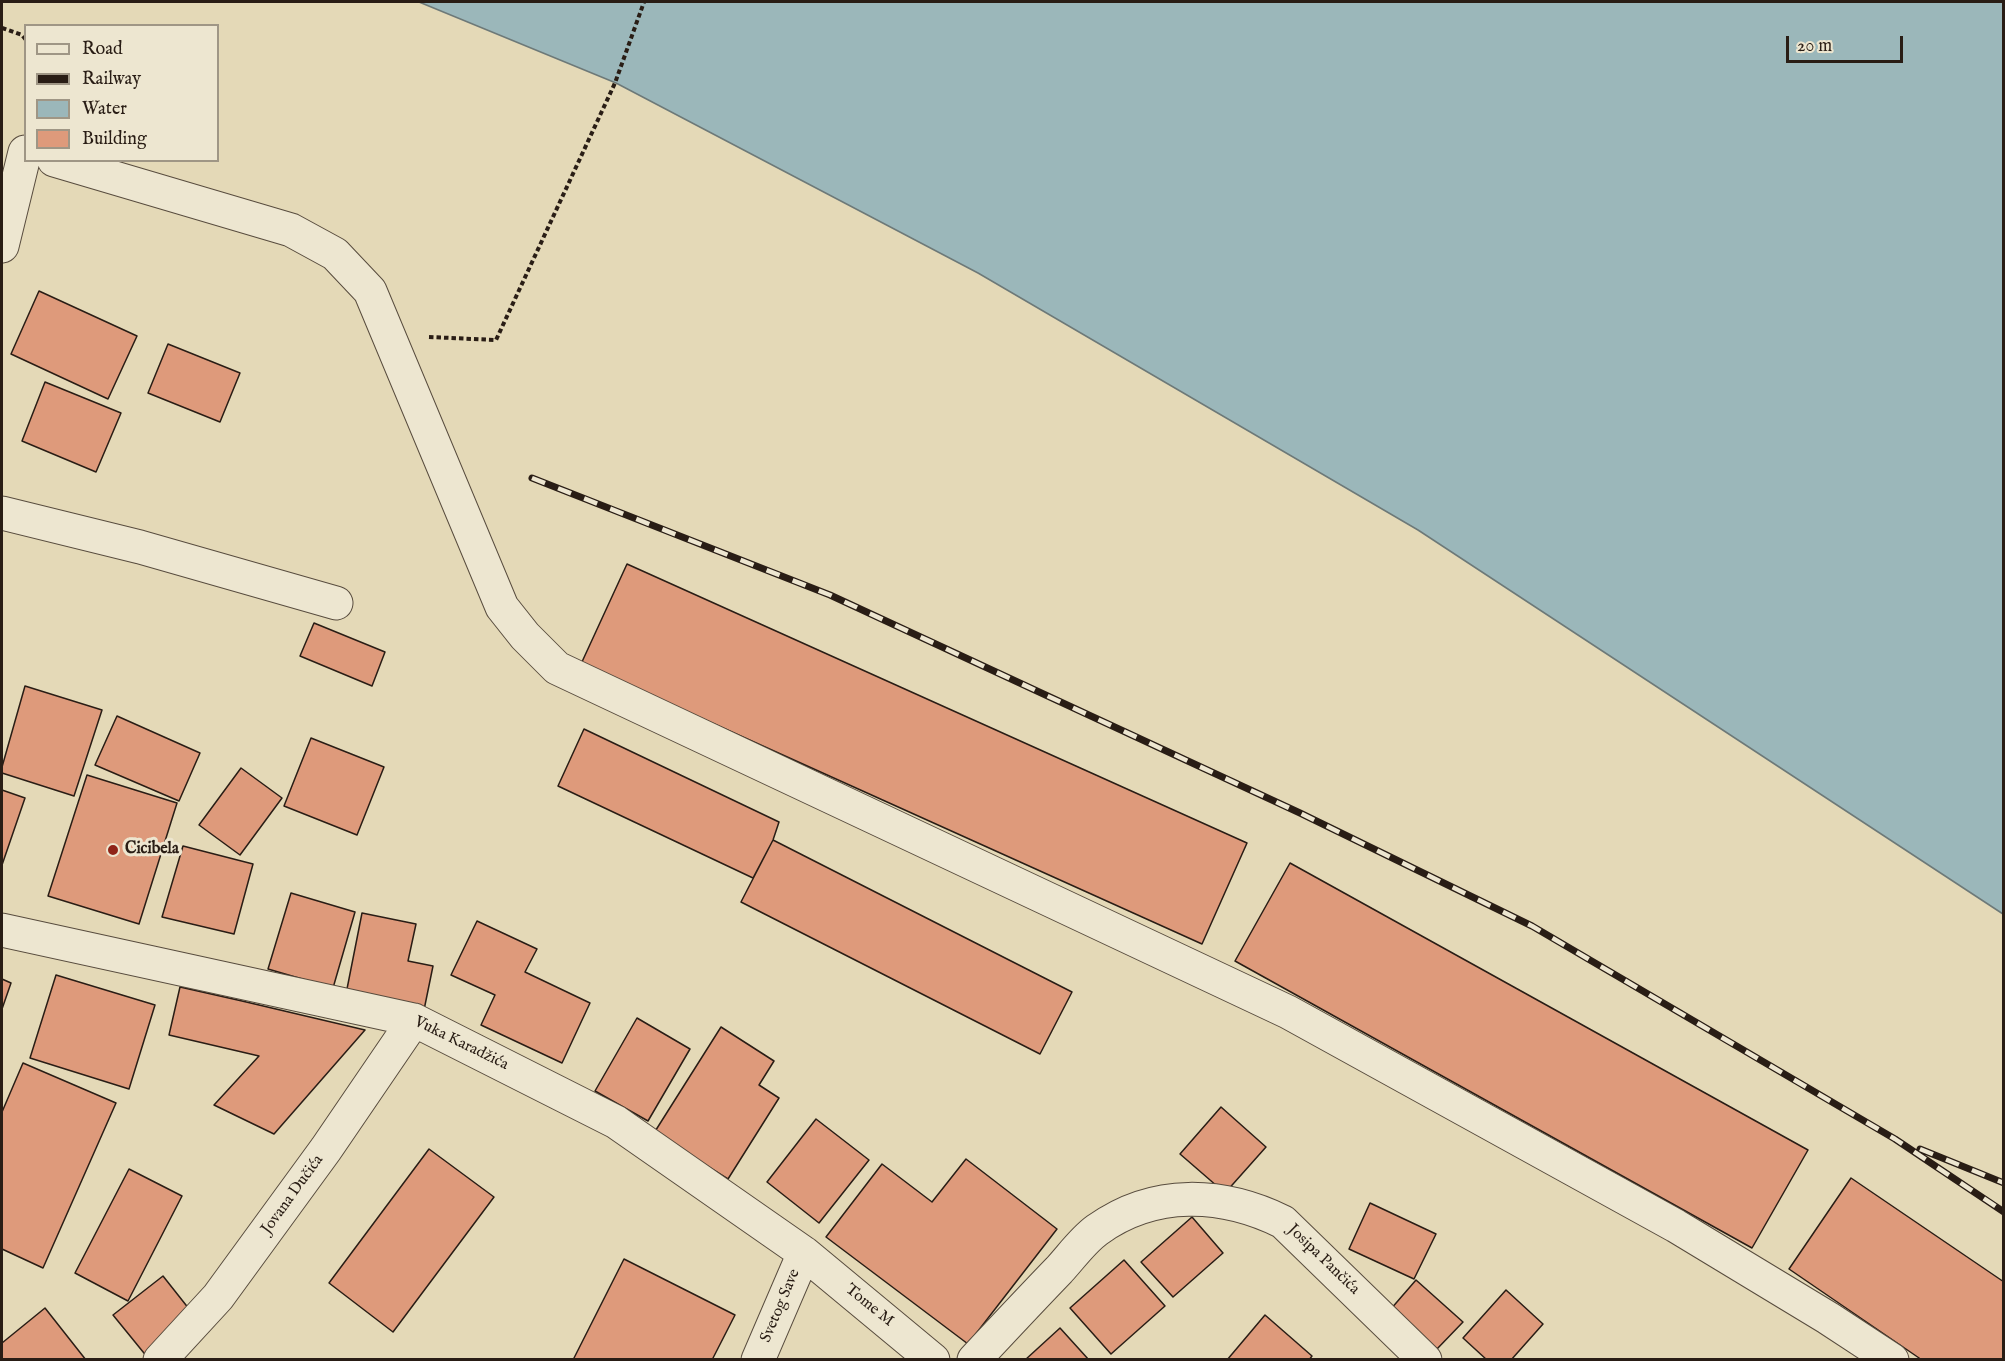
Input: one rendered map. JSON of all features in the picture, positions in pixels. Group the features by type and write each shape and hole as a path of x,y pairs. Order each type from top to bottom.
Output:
{"street":[{"path":"2,144 24,152"},
{"path":"2,246 9,188 24,154"},
{"path":"61,162 291,230 335,254 370,291 502,607 525,636 557,668 1288,1012 1676,1226 1892,1359"},
{"path":"2,513 141,547 336,603"},
{"name":"Vuka Karadžića","path":"2,930 414,1020 616,1122 804,1253"},
{"name":"Jovana Dučića","path":"160,1359 218,1297 326,1149 414,1020"},
{"name":"Josipa Pančića","path":"974,1359 1096,1231 1135,1209 1178,1198 1232,1202 1259,1210 1283,1222 1425,1359"},
{"name":"Svetog Save","path":"758,1359 804,1253"},
{"name":"Tome M","path":"804,1253 933,1359"}],"path":[{"path":"388,335 496,340 615,83 644,2"},
{"path":"2,28 24,38"}],"water":[{"path":"419,2 2003,2 2003,914 1418,530 978,273 616,83"}],"building":[{"path":"39,291 137,336 108,399 11,354"},
{"path":"168,344 240,373 220,422 148,393"},
{"path":"45,382 121,413 96,472 22,441"},
{"path":"627,564 1247,843 1202,944 581,664"},
{"path":"314,623 385,652 372,686 300,656"},
{"path":"25,686 102,710 74,796 2,773"},
{"path":"117,716 200,753 179,801 95,765"},
{"path":"584,729 779,822 773,840 753,878 558,786"},
{"path":"311,738 384,767 357,835 284,806"},
{"path":"241,768 282,798 240,855 199,825"},
{"name":"Cicibela","path":"87,775 177,803 139,924 48,896"},
{"path":"2,790 25,798 2,865"},
{"path":"773,840 1072,992 1040,1054 741,902"},
{"path":"183,846 253,864 234,934 162,917"},
{"path":"1290,863 1808,1150 1752,1248 1235,961"},
{"path":"291,893 355,912 333,988 268,969"},
{"path":"362,913 416,924 408,961 433,966 424,1010 346,994"},
{"path":"477,921 537,949 525,972 590,1003 562,1063 481,1025 495,995 451,975"},
{"path":"56,975 155,1005 129,1089 30,1058"},
{"path":"2,979 11,983 2,1009"},
{"path":"180,987 365,1030 274,1134 214,1105 259,1056 169,1035"},
{"path":"637,1018 690,1049 648,1121 595,1091"},
{"path":"721,1027 774,1061 759,1085 779,1098 728,1179 654,1133"},
{"path":"23,1063 116,1103 43,1268 2,1249 2,1112"},
{"path":"1221,1107 1266,1147 1225,1193 1180,1154"},
{"path":"816,1119 869,1160 819,1223 767,1182"},
{"path":"429,1149 494,1197 393,1332 329,1283"},
{"path":"966,1159 1057,1229 968,1344 826,1237 882,1164 932,1202"},
{"path":"129,1169 182,1196 128,1301 75,1273"},
{"path":"1851,1178 2004,1282 2004,1360 1922,1360 1789,1269"},
{"path":"1370,1203 1436,1234 1414,1279 1349,1249"},
{"path":"1192,1217 1223,1253 1173,1297 1141,1262"},
{"path":"624,1259 735,1315 712,1360 573,1360"},
{"path":"1124,1260 1165,1306 1111,1354 1070,1308"},
{"path":"163,1276 197,1319 148,1358 113,1315"},
{"path":"1416,1280 1463,1322 1436,1350 1390,1310"},
{"path":"1506,1290 1543,1324 1511,1360 1487,1360 1463,1338"},
{"path":"45,1308 86,1360 2,1360 2,1343"},
{"path":"1265,1315 1312,1356 1309,1360 1227,1360"},
{"path":"1060,1328 1089,1360 1025,1360"}],"railway":[{"path":"532,478 830,595 1300,813 1532,926 1895,1139 2004,1212"},
{"path":"1920,1149 2004,1183"}],"place":[{"name":"Cicibela","path":"113,850"}]}
